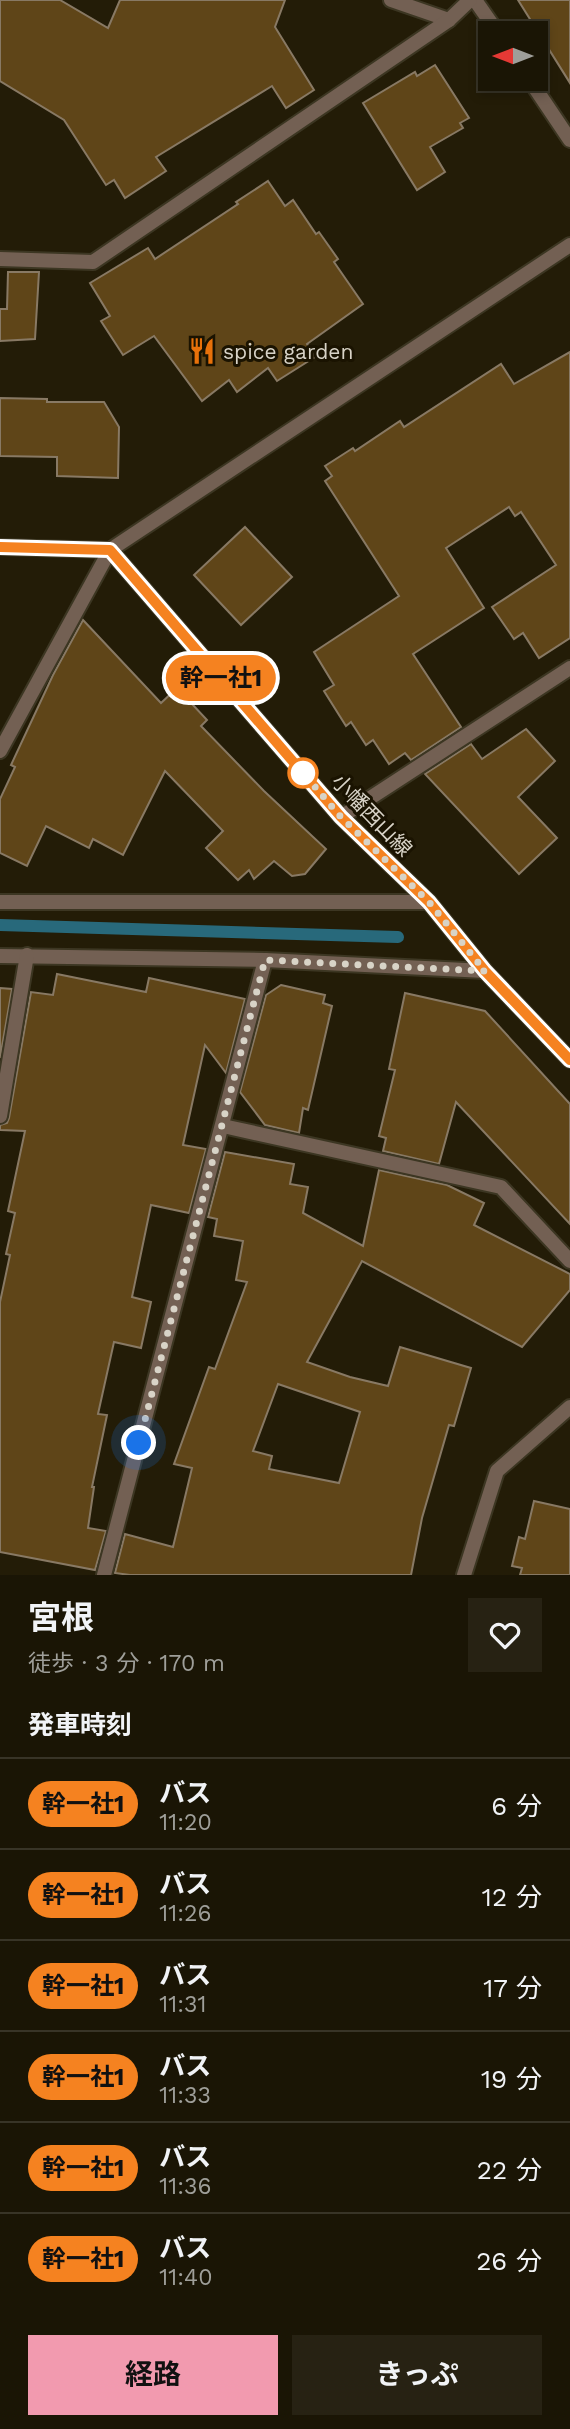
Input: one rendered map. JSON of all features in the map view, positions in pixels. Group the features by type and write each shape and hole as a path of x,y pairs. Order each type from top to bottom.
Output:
{"street":[{"path":"391,0 449,20"},
{"path":"0,260 93,262 449,20 470,0"},
{"path":"475,0 490,21"},
{"path":"536,91 570,140"},
{"path":"0,751 110,550 570,245"},
{"path":"0,547 110,550"},
{"name":"小幡西山線","path":"110,550 341,817 429,902 485,971 570,1060"},
{"path":"341,817 570,668"},
{"path":"0,902 429,902"},
{"path":"0,1116 27,955"},
{"path":"0,956 265,960 485,971"},
{"path":"104,1575 265,960"},
{"path":"223,1126 501,1187 570,1262"},
{"path":"464,1575 497,1471 570,1407"}],"building":[{"path":"0,0 60,0 108,28 120,0 285,0 275,27 314,90 286,108 272,86 156,157 166,171 125,198 114,180 106,185 64,120 0,81"},
{"path":"518,0 570,0 570,83 548,48 548,21 531,21"},
{"path":"435,65 469,118 460,123 463,128 430,147 445,172 417,190 363,103 415,72 417,76"},
{"path":"268,181 285,206 293,200 316,234 319,232 338,259 334,262 363,304 307,344 315,357 277,381 268,368 237,392 229,380 202,401 154,336 123,355 101,321 110,316 90,283 148,248 155,259"},
{"path":"8,272 39,272 35,339 0,341 0,309 7,309"},
{"path":"570,352 570,638 539,658 523,633 514,639 492,607 556,565 521,512 515,516 509,507 446,548 484,608 413,654 461,727 411,760 405,753 389,764 373,740 366,745 351,722 346,726 324,691 334,685 314,652 399,596 325,481 332,476 325,466 353,448 355,451 400,421 404,427 501,364 514,384"},
{"path":"0,398 47,399 47,402 104,402 119,427 118,478 57,476 57,457 0,456"},
{"path":"245,527 292,577 241,625 194,575"},
{"path":"83,620 161,703 177,688 207,720 201,726 264,791 326,849 305,874 292,876 274,861 254,879 249,870 238,880 206,848 223,831 165,771 123,855 93,839 89,848 46,826 27,866 0,853 0,799 15,767 11,765 53,675"},
{"path":"526,729 555,761 518,797 557,838 519,874 425,774 471,744 482,759"},
{"path":"57,974 146,992 149,978 245,999 226,1073 205,1045 183,1145 206,1149 189,1213 151,1205 132,1297 151,1302 141,1348 114,1342 98,1414 107,1415 92,1487 88,1528 106,1531 95,1570 0,1552 0,1302 15,1213 8,1211 25,1131 0,1130 0,1125 7,1123 9,1118 31,992 53,995"},
{"path":"281,985 325,995 323,1003 332,1006 308,1110 303,1108 299,1133 265,1125 240,1092 266,995"},
{"path":"0,988 12,989 0,1058"},
{"path":"405,993 485,1011 570,1104 570,1224 456,1102 439,1164 383,1151 386,1138 379,1136 395,1070 389,1069"},
{"path":"225,1152 294,1164 290,1184 308,1187 303,1213 363,1246 379,1170 447,1185 484,1203 474,1225 570,1274 570,1290 522,1347 362,1261 307,1362 350,1377 388,1386 400,1347 471,1368 454,1426 449,1425 422,1518 411,1575 115,1573 125,1534 173,1547 192,1468 174,1464 209,1367 215,1369 247,1282 236,1280 243,1241 214,1236 217,1219 208,1217","holes":["278,1384 360,1412 339,1483 269,1469 272,1456 253,1451"]},
{"path":"534,1501 570,1509 570,1575 520,1575 522,1568 512,1566 519,1537 525,1539"}],"waterway":[{"path":"0,925 398,937"}],"bus line":[{"name":"幹一社1","path":"0,547 110,550 341,817 429,902 485,971 570,1060"}],"place":[{"name":"spice garden","path":"202,351"}],"route":[{"path":"139,1443 265,960 485,971 429,902 341,817 303,773"}]}
